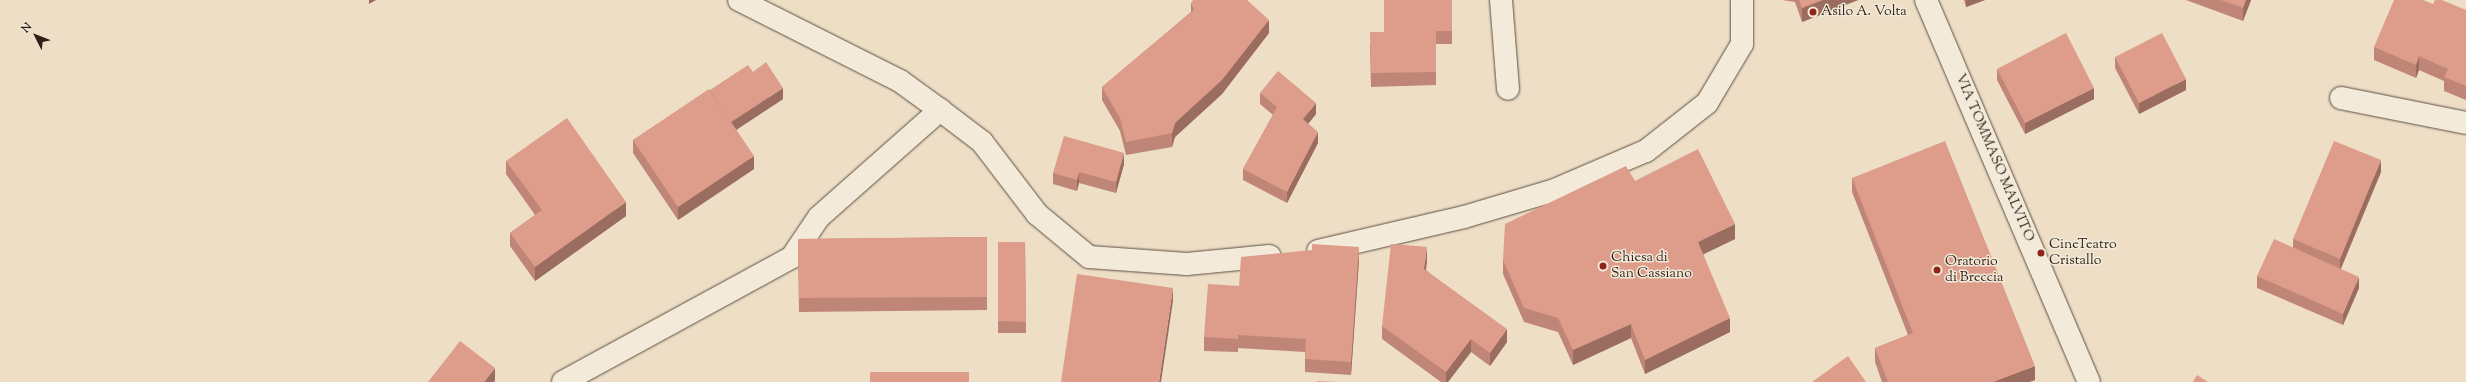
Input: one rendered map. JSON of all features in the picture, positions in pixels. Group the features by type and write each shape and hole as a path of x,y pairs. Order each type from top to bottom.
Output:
{"street":[{"path":"739,0 900,81 940,110 982,142 1037,214 1089,257 1187,264 1334,249 1552,191 1646,151 1707,103 1742,44 1742,0"},
{"path":"1501,0 1508,89"},
{"name":"VIA TOMMASO MALVITO","path":"1926,0 2089,382"},
{"path":"2341,98 2466,123"},
{"path":"563,382 792,257 819,217 940,110"}],"building":[{"path":"1193,0 1247,0 1269,20 1222,80 1175,123 1172,133 1126,142 1120,118 1102,87 1194,10 1191,3"},
{"path":"1384,0 1452,0 1452,31 1436,31 1436,72 1371,73 1370,32 1384,32"},
{"path":"1799,0 1823,0 1802,8"},
{"path":"2221,0 2246,0 2243,8"},
{"path":"2394,0 2423,0 2433,4 2435,0 2442,0 2466,10 2466,86 2444,77 2448,69 2419,56 2416,65 2374,47"},
{"path":"2066,33 2094,88 2025,123 1997,69"},
{"path":"2162,33 2186,79 2139,103 2115,57"},
{"path":"766,62 783,88 731,122 710,90 748,65 753,72"},
{"path":"1278,71 1316,103 1303,119 1318,132 1287,192 1243,169 1277,107 1260,93"},
{"path":"709,89 754,156 678,207 633,140"},
{"path":"567,118 626,202 535,267 510,233 542,210 506,161"},
{"path":"1064,136 1124,153 1116,182 1079,172 1077,180 1053,173"},
{"name":"Oratorio di Breccia","path":"1945,141 2035,366 1993,382 1888,382 1875,348 1913,333 1852,178"},
{"path":"2334,141 2381,160 2340,259 2293,239"},
{"name":"Chiesa di San Cassiano","path":"1698,149 1735,224 1698,242 1730,318 1645,360 1631,324 1573,350 1558,318 1524,308 1503,260 1505,224 1626,166 1635,181"},
{"path":"987,237 987,297 799,298 798,239"},
{"path":"2274,239 2359,277 2343,314 2257,276"},
{"path":"998,242 1025,242 1026,322 998,321"},
{"path":"1312,244 1359,247 1351,362 1305,359 1306,339 1238,335 1238,339 1204,337 1208,284 1239,286 1241,257 1312,250"},
{"path":"1391,244 1427,247 1424,269 1507,329 1490,353 1471,339 1446,372 1382,326"},
{"path":"1077,274 1173,288 1159,382 1061,382"},
{"path":"460,341 495,368 484,382 428,382"},
{"path":"1848,356 1866,382 1812,382"},
{"path":"870,372 969,372 969,382 870,382"},
{"path":"2197,375 2208,382 2193,382"},
{"path":"1317,381 1338,382 1317,382"}],"place":[{"name":"Asilo A. Volta","path":"1813,12"},
{"name":"CineTeatro Cristallo","path":"2041,253"},
{"name":"Chiesa di San Cassiano","path":"1603,266"},
{"name":"Oratorio di Breccia","path":"1937,270"}]}
